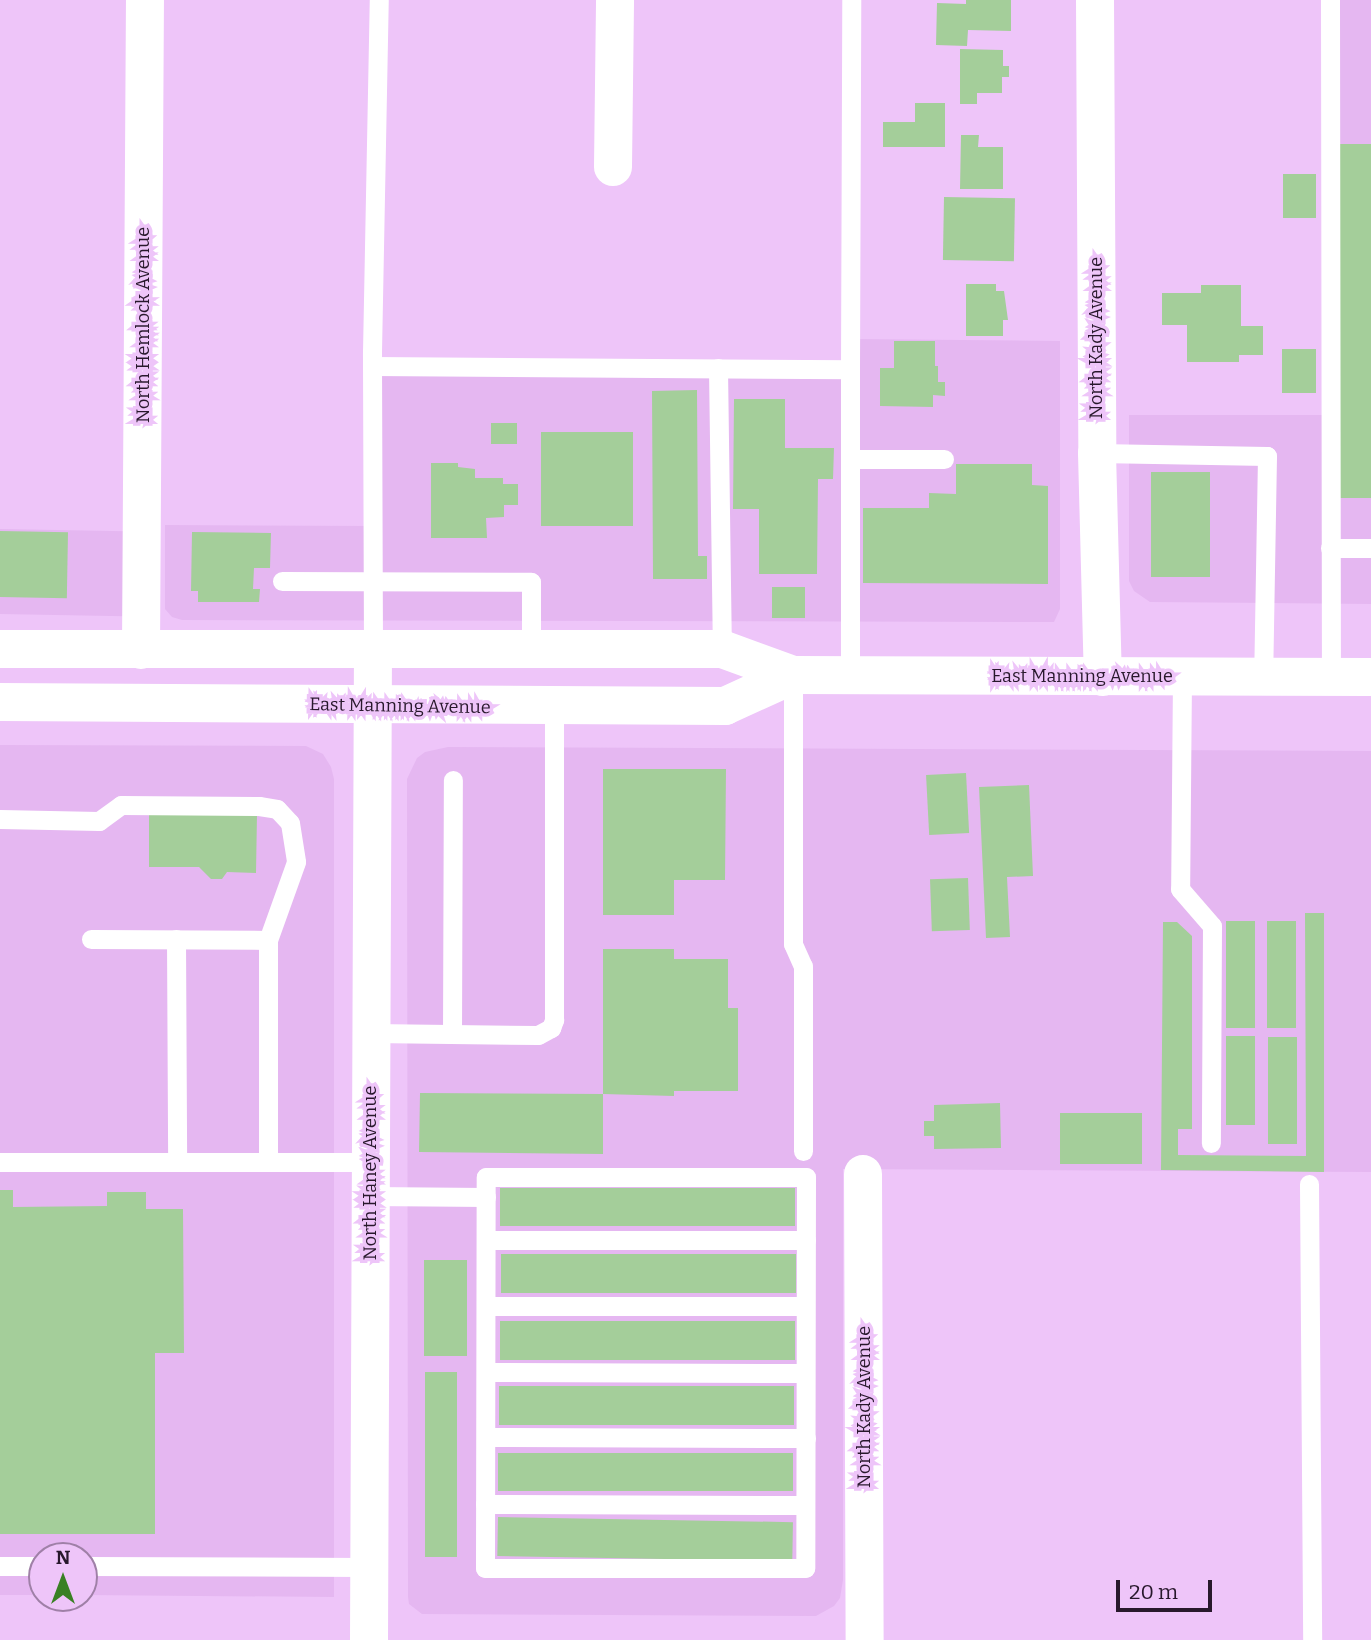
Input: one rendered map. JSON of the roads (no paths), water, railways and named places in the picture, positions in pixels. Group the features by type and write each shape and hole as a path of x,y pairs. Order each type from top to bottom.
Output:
{"street":[{"name":"North Hemlock Avenue","path":"141,650 145,0"},
{"path":"613,167 615,0"},
{"name":"North Kady Avenue","path":"1095,0 1097,453 1103,677"},
{"name":"North Haney Avenue","path":"369,1640 373,648"},
{"name":"East Manning Avenue","path":"0,649 722,649 793,675 1371,677"},
{"name":"East Manning Avenue","path":"0,702 725,706 793,675"},
{"name":"North Kady Avenue","path":"863,1174 865,1640"}],"lane":[{"path":"373,648 372,366 379,0"},
{"path":"850,676 851,0"},
{"path":"1330,0 1331,677"},
{"path":"372,366 850,369"},
{"path":"718,368 722,649"},
{"path":"1097,453 1267,456 1263,676"},
{"path":"850,458 944,458"},
{"path":"1330,548 1371,548"},
{"path":"282,581 531,582 531,648"},
{"path":"793,675 793,944 803,965 803,1151"},
{"path":"1182,677 1180,888 1212,926 1211,1143"},
{"path":"371,1033 538,1034 546,1033 554,1020 554,707"},
{"path":"452,1034 453,780"},
{"path":"0,819 99,821 121,804 269,806 285,815 294,835 296,862 268,940 268,1161"},
{"path":"91,939 268,940"},
{"path":"176,939 177,1162"},
{"path":"0,1162 268,1161 486,1196"},
{"path":"486,1177 806,1177 805,1568 485,1568 486,1196 486,1177"},
{"path":"1309,1184 1312,1640"},
{"path":"486,1240 806,1240"},
{"path":"486,1306 805,1306"},
{"path":"486,1372 805,1373"},
{"path":"486,1437 806,1438"},
{"path":"485,1504 805,1504"},
{"path":"0,1566 28,1566"},
{"path":"98,1566 369,1567"}]}
